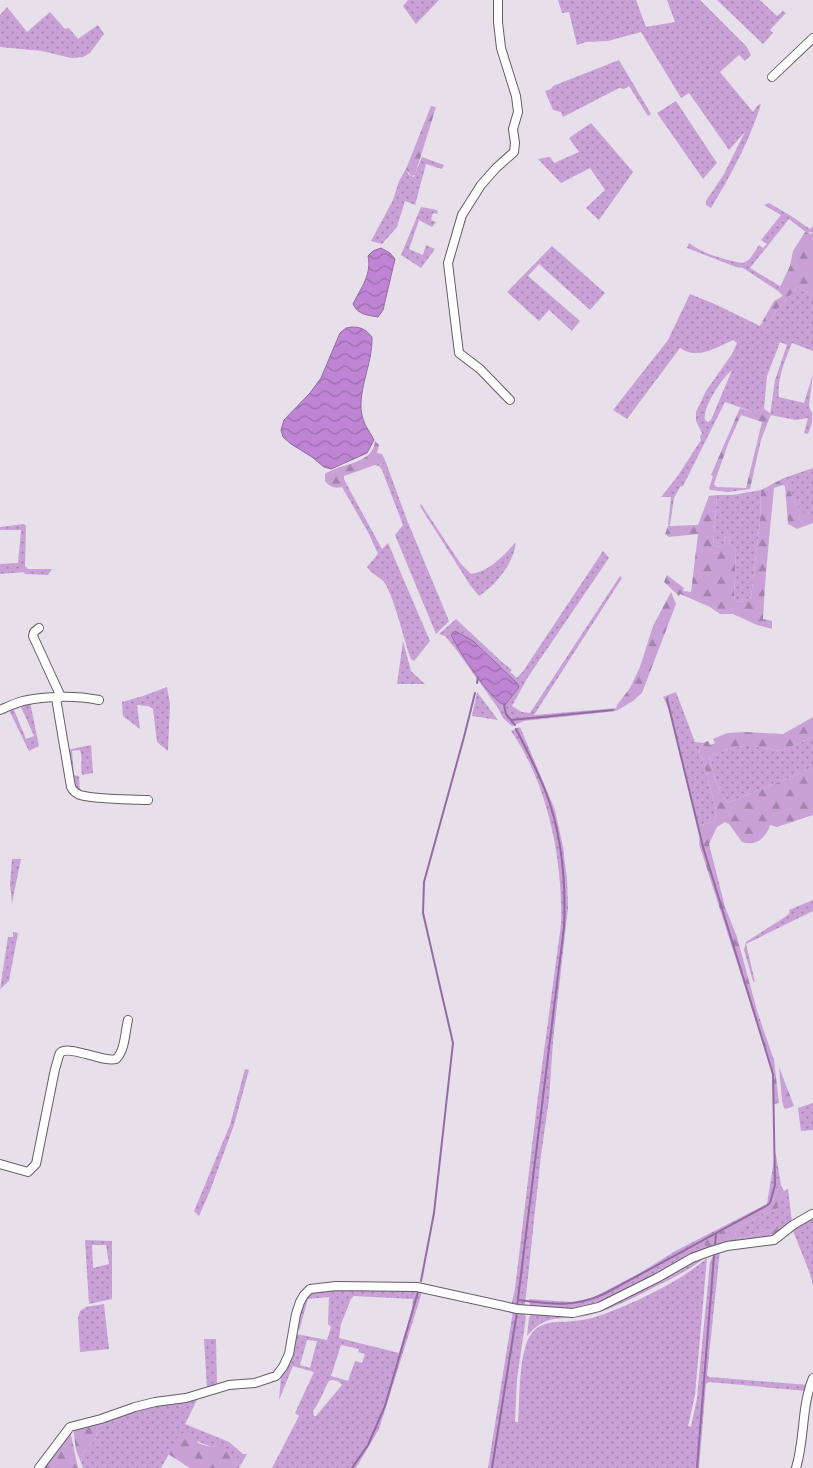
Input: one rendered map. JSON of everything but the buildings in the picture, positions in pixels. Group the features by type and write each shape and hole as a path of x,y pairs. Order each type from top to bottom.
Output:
{"street":[{"path":"498,0 501,48 516,96 518,112 513,129 514,152 481,185 462,215 448,263 459,353 480,369 510,400"},
{"path":"772,77 813,38"},
{"path":"39,628 34,632 34,636 58,698 70,787 80,795 148,800"},
{"path":"0,710 22,702 70,696 99,700"},
{"path":"0,1164 28,1172 36,1164 55,1069 60,1053 71,1051 106,1060 116,1059 120,1056 128,1020"},
{"path":"38,1468 70,1427 155,1402 186,1398 229,1384 255,1383 276,1376 289,1354 300,1302 304,1294 310,1289 336,1286 418,1286 517,1309 573,1313 599,1307 658,1278 692,1258 711,1251 727,1246 774,1240 793,1224 813,1214"},
{"path":"796,1468 801,1447 806,1398 813,1378"}],"green space":[{"path":"408,0 439,0 416,24 403,6"},
{"path":"558,0 636,0 646,27 675,22 667,0 700,0 746,46 751,55 745,61 739,55 720,72 753,112 761,104 739,157 711,208 706,205 706,201 724,174 745,132 729,150 689,93 681,98 641,32 608,41 586,42 577,45 569,12 562,13"},
{"path":"717,0 760,0 777,16 783,11 786,13 770,30 773,33 763,44"},
{"path":"7,7 27,32 50,12 65,29 69,28 78,39 98,25 104,34 90,53 83,57 71,58 42,51 0,47 0,15"},
{"path":"619,60 651,114 648,116 629,86 624,89 619,88 563,117 561,112 553,110 545,91 553,86"},
{"path":"676,101 717,163 703,179 657,113"},
{"path":"431,106 436,107 415,175 411,176 406,169"},
{"path":"591,123 633,172 599,220 586,208 605,190 590,168 561,183 538,159 550,157 554,163 579,152 569,138"},
{"path":"422,157 444,165 442,169 426,164 415,205 405,201 397,227 382,244 371,241 393,200 399,181 406,169 409,175 414,177"},
{"path":"769,203 810,229 813,226 813,232 807,233 789,219 750,268 780,286 778,291 743,268 687,248 689,243 701,251 714,256 742,263 745,262 752,256 759,245 763,248 767,244 761,240 781,215 764,205"},
{"path":"421,207 437,210 438,214 433,213 431,220 436,222 432,227 419,220 409,249 423,255 426,245 435,249 421,268 401,255"},
{"path":"805,232 811,234 813,232 813,296 798,287 780,306 764,330 761,324 774,301 783,296 778,291 790,266 793,251"},
{"path":"552,246 605,293 590,310 539,264 528,276 580,321 572,331 549,310 539,321 507,292"},
{"path":"798,287 813,296 813,351 792,343 779,383 779,397 804,403 813,374 809,405 812,418 808,434 804,433 808,418 796,420 770,415 775,380 787,345 780,342 767,376 764,409 753,412 725,402 683,486 680,487 674,498 670,525 668,526 671,497 661,497 677,477 701,440 702,433 696,421 696,412 706,391 732,354 737,343 733,340 700,353 693,353 680,348 627,419 613,410 668,340 690,294 760,326 761,324 764,330 780,306","holes":["732,370 711,420 708,422 705,420 707,408 718,386"]},
{"path":"740,408 753,412 764,409 771,414 761,440 750,489 728,492 711,490 709,489 713,476 711,475","holes":["741,415 762,422 746,488 716,487 714,484 728,444"]},
{"path":"375,441 379,445 377,453 382,454 385,460 379,466 375,465 344,476 347,485 335,488 327,484 325,474 362,459 373,449"},
{"path":"385,460 407,520 449,621 436,634 395,535 403,525 379,466"},
{"path":"813,468 813,519 811,520 799,510 784,478"},
{"path":"784,478 799,510 813,519 813,523 797,529 788,524 785,486 774,488 763,619 772,621 772,629 757,625 733,614 720,614 710,607 680,594 679,596 664,582 667,575 684,588 683,591 691,592 698,534 669,537 665,534 668,526 698,525 709,496 717,495 713,547 724,546 725,531 729,531 730,545 736,550 734,602 745,601 751,597 760,521 761,490"},
{"path":"347,485 382,549 388,543 430,641 414,661 411,659 386,585 367,567 378,554 369,534 342,487"},
{"path":"761,490 760,521 751,597 745,601 734,602 736,550 730,545 729,532 725,532 724,546 713,547 717,495 733,495"},
{"path":"421,504 460,563 471,574 490,566 516,542 512,558 503,573 492,586 479,596 420,506"},
{"path":"24,524 26,526 25,566 28,569 52,569 48,575 25,574 24,572 0,574 0,564 18,563 21,530 0,530 0,527"},
{"path":"603,551 609,558 528,677 512,706 522,712 530,713 620,576 622,578 534,715 617,708 616,711 524,721 512,726 503,718 498,708 455,648 445,636 439,634 456,619 512,670 510,672 517,678","holes":["451,635 473,641 517,683 494,696 468,663"]},
{"path":"671,592 676,604 642,693 616,711 617,705 630,688 640,667 653,626"},
{"path":"403,641 411,671 425,684 397,684"},
{"path":"167,687 170,704 168,751 157,742 153,709 148,706 137,705 140,729 123,716 122,702"},
{"path":"477,692 498,720 472,716"},
{"path":"676,692 695,742 703,743 699,753 702,757 716,810 715,821 698,826 671,714 663,697"},
{"path":"30,702 39,746 29,751 8,708","holes":["21,707 34,736 26,739 14,710"]},
{"path":"813,717 813,737 781,751 744,746 728,749 709,757 716,782 727,803 813,768 813,815 777,827 770,825 760,840 751,843 742,842 729,824 725,822 717,827 709,844 725,907 737,937 758,1014 774,1060 779,1103 773,1104 773,1079 770,1065 699,844 700,833 698,826 715,821 716,810 702,757 699,753 703,743 708,741 710,745 715,743 713,739 727,733 783,734"},
{"path":"520,727 555,810 563,847 568,908 553,1041 549,1099 525,1305 522,1308 511,1306 515,1289 561,924 561,900 556,849 544,798 524,752 511,731"},
{"path":"813,737 813,768 727,803 716,782 709,757 728,749 744,746 781,751"},
{"path":"91,745 93,773 82,775 80,750 72,751 74,775 79,776 80,794 75,790 67,750"},
{"path":"12,859 21,859 12,903 10,884"},
{"path":"813,900 813,911 746,944 755,982 753,981 744,950 746,942 785,917 790,913 789,910"},
{"path":"13,932 18,933 9,981 0,989 8,937 13,937"},
{"path":"779,1067 794,1106 786,1109 782,1101"},
{"path":"245,1069 249,1070 234,1125 199,1216 194,1211 230,1125"},
{"path":"813,1103 813,1130 801,1131 798,1108"},
{"path":"775,1154 781,1185 778,1187 770,1205 702,1242 708,1249 598,1305 573,1311 530,1307 529,1299 572,1302 592,1298 640,1273 677,1250 767,1204"},
{"path":"781,1185 784,1191 776,1210 749,1221 737,1229 735,1234 737,1237 743,1238 782,1227 784,1229 758,1240 708,1249 702,1242 770,1205 778,1187"},
{"path":"788,1189 792,1222 784,1229 782,1227 743,1238 737,1237 735,1234 737,1229 749,1221 776,1210 784,1191"},
{"path":"810,1218 813,1220 813,1285 793,1231 803,1221"},
{"path":"85,1240 112,1241 112,1299 89,1304","holes":["92,1245 106,1245 109,1264 93,1268"]},
{"path":"720,1250 707,1375 709,1377 808,1385 806,1391 709,1382 706,1384 699,1468 488,1468 513,1311 524,1313 526,1317 517,1379 515,1422 518,1422 522,1363 527,1341 532,1333 541,1326 551,1322 578,1321 619,1308 673,1282 707,1258 695,1395 688,1426 691,1427 697,1398 710,1262 714,1254"},
{"path":"707,1256 678,1275 623,1303 587,1316 551,1319 543,1322 527,1336 529,1318 532,1312 574,1315"},
{"path":"326,1289 423,1289 379,1429 356,1468 272,1468 299,1416 295,1413 314,1372 293,1366 279,1400 281,1376 288,1364 296,1334 327,1340 331,1327 328,1324 329,1297 308,1299 299,1331 295,1327 305,1297 310,1293","holes":["354,1296 413,1299 412,1309 399,1353 339,1338 341,1324","307,1340 317,1341 310,1368 300,1365","341,1345 359,1349 358,1352 365,1354 362,1363 355,1361 348,1381 331,1376","329,1381 338,1381 342,1385 314,1416 313,1411"]},
{"path":"104,1304 109,1349 80,1352 78,1318 80,1311 86,1307"},
{"path":"204,1339 216,1339 217,1386 207,1389"},
{"path":"200,1394 185,1424 229,1442 243,1454 247,1454 239,1468 234,1468 238,1462 230,1454 217,1446 211,1447 180,1434 161,1468 85,1468 82,1464 81,1456 96,1438 98,1427 104,1424 107,1419 131,1410"},
{"path":"107,1419 104,1424 98,1427 96,1438 81,1456 82,1464 85,1468 83,1468 76,1450 73,1427"},
{"path":"70,1431 78,1468 41,1468"},
{"path":"185,1432 194,1435 198,1443 206,1446 212,1447 219,1444 225,1447 239,1460 234,1468 190,1468 168,1454 180,1434"}],"water":[{"path":"381,248 390,253 395,259 383,310 378,317 360,312 353,304 367,275 368,256 373,251"},
{"path":"346,328 364,329 372,337 372,348 361,400 361,409 364,422 374,440 367,453 331,469 324,467 291,444 283,437 281,430 284,420 310,393 321,378 340,333"},
{"path":"455,631 473,641 517,683 519,687 505,705 492,695 467,663 451,635"}],"waterway":[{"path":"477,683 478,677"},
{"path":"421,1281 434,1213 453,1043 423,913 424,882 475,693"},
{"path":"518,1300 562,1304 582,1301 604,1294 766,1206 770,1203 775,1185 773,1074 703,847 667,699"},
{"path":"504,705 506,714 515,725"},
{"path":"511,720 613,710"},
{"path":"516,729 540,778 552,811 562,860 564,910 564,927 517,1307"},
{"path":"715,1244 716,1234"},
{"path":"697,1468 714,1256"},
{"path":"352,1468 368,1445 385,1406 418,1292"},
{"path":"492,1468 517,1312"}]}
